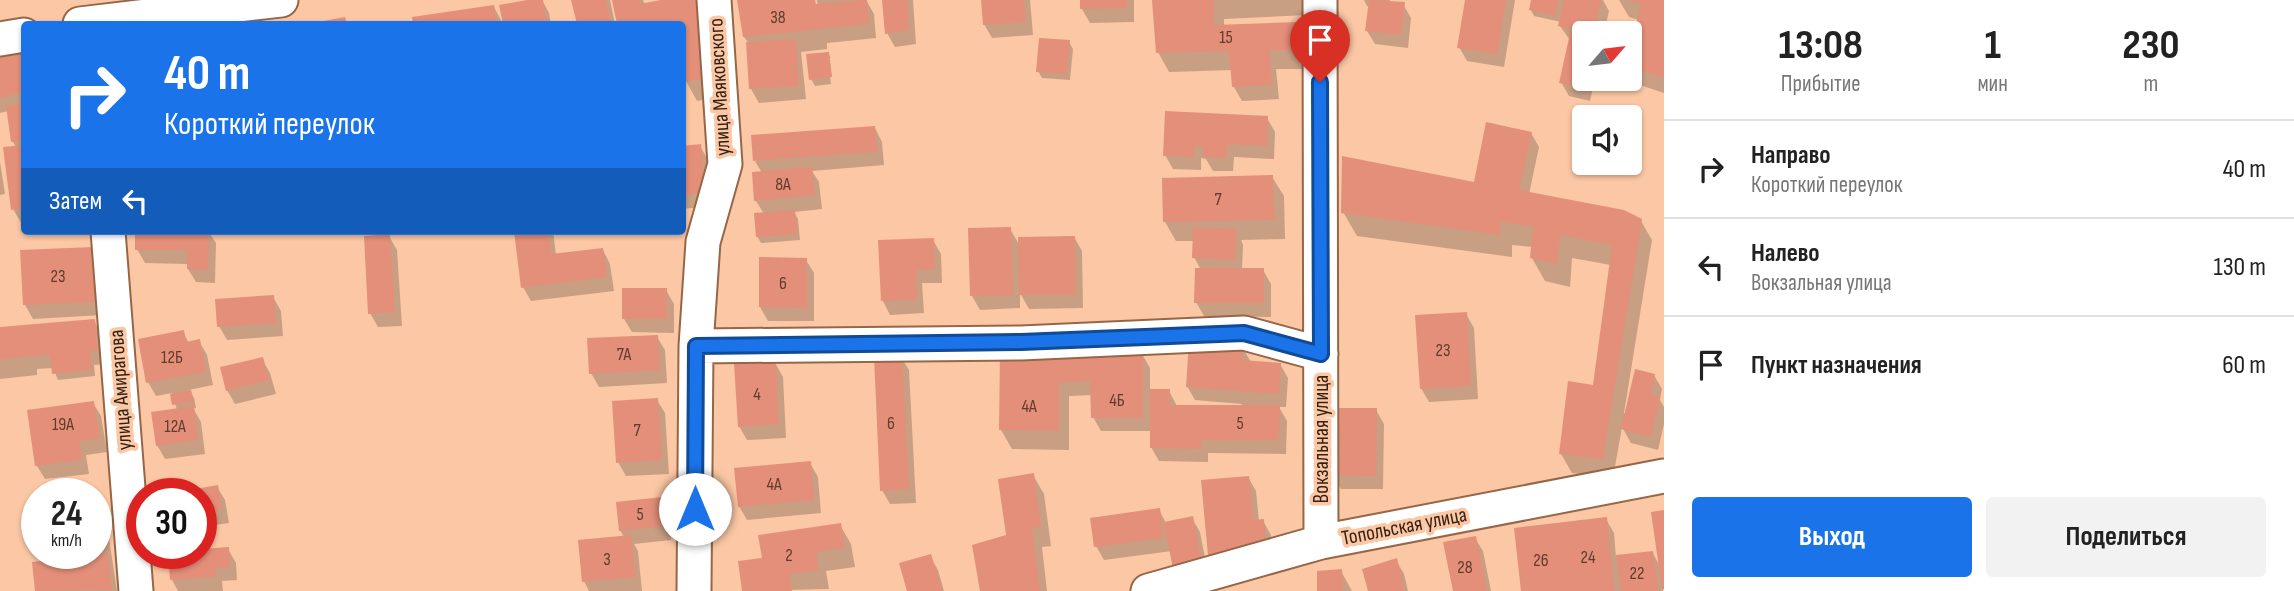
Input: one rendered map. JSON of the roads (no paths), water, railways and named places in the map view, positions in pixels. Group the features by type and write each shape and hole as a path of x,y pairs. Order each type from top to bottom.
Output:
{"street":[{"path":"89,18 281,0"},
{"name":"улица Маяковского","path":"694,591 696,346 704,242 724,164 714,0"},
{"name":"Вокзальная улица","path":"1320,0 1321,542"},
{"path":"0,39 21,35"},
{"name":"улица Амирагова","path":"108,235 135,591"},
{"path":"696,346 1021,342 1244,333 1321,354"},
{"name":"Топольская улица","path":"1148,591 1321,542 1664,476"}]}
